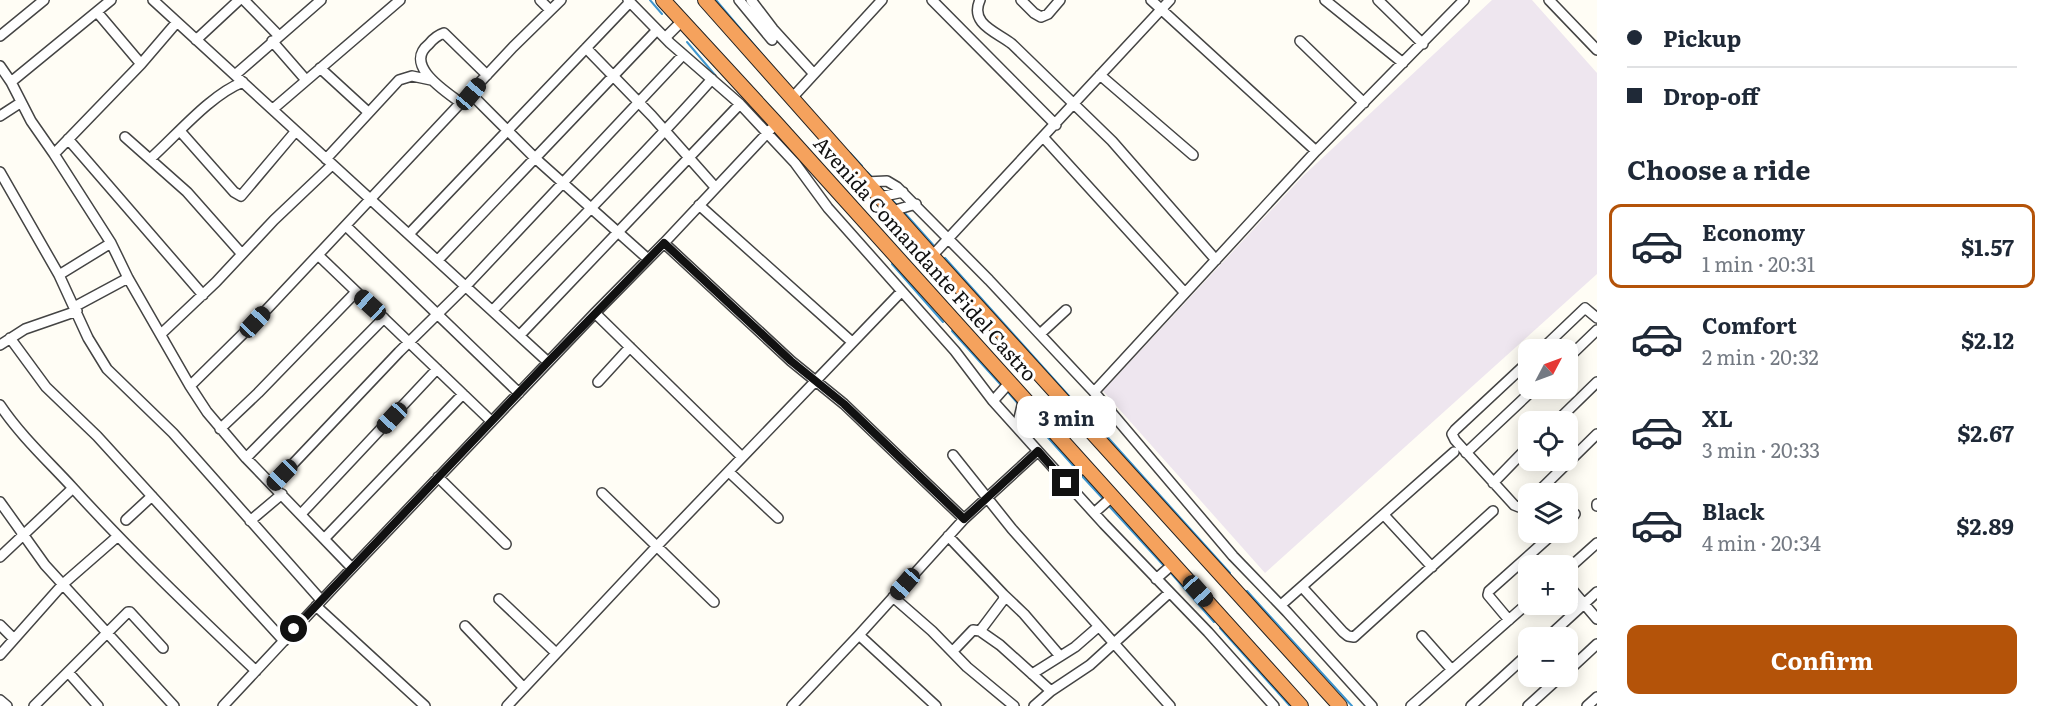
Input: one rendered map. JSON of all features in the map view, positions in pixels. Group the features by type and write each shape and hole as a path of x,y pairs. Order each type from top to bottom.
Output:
{"highway":[{"name":"Avenida Comandante Fidel Castro","path":"663,0 772,128 868,225 1301,706"},
{"name":"Avenida Comandante Fidel Castro","path":"705,0 932,256 1340,706"}],"street":[{"path":"0,36 33,3 44,0"},
{"path":"11,82 111,0"},
{"path":"153,0 548,362"},
{"path":"221,0 229,8"},
{"path":"196,40 239,0"},
{"path":"244,0 306,80"},
{"path":"150,159 218,96 232,86 275,38 321,0"},
{"path":"540,0 550,10"},
{"path":"190,386 255,322 487,75 561,0"},
{"path":"739,0 772,40"},
{"path":"751,0 773,29 814,74"},
{"path":"792,98 882,0"},
{"path":"932,0 1056,124"},
{"path":"980,0 977,15 995,35 1008,41 1075,104 1136,167 1216,260"},
{"path":"1021,0 1041,17 1048,14 1060,0"},
{"path":"1151,0 1316,151"},
{"path":"932,256 1170,0"},
{"path":"1325,0 1403,63"},
{"path":"1094,392 1316,151 1464,0"},
{"path":"1549,0 1597,50"},
{"path":"1557,9 1566,0"},
{"path":"273,110 396,1"},
{"path":"410,234 629,1 683,55 772,128 811,187 940,335 993,401 1066,483 1208,632 1274,706"},
{"path":"1380,1 1423,44"},
{"path":"97,12 141,64"},
{"path":"664,38 682,21"},
{"path":"54,154 141,64 177,22"},
{"path":"438,260 657,30"},
{"path":"461,103 431,80 424,68 421,53 442,33 447,34 487,75"},
{"path":"982,49 995,35"},
{"path":"1300,41 1364,103"},
{"path":"586,48 715,187"},
{"path":"273,485 408,342 466,286 683,55"},
{"path":"0,66 11,82 20,103 111,243 128,278 190,386 220,429 352,568"},
{"path":"320,68 368,112"},
{"path":"1100,75 1193,155"},
{"path":"161,334 203,295 329,162 368,112 399,80 412,76 431,80"},
{"path":"493,310 590,207 666,132 712,79"},
{"path":"471,94 535,158 648,259"},
{"path":"0,116 20,103"},
{"path":"520,335 740,104"},
{"path":"223,706 491,421 772,128"},
{"path":"180,132 234,192 241,196 296,132"},
{"path":"125,137 187,192 241,253"},
{"path":"1044,138 1185,292"},
{"path":"68,139 203,295"},
{"path":"0,172 59,275 88,338 107,369 166,426 319,603 425,706"},
{"path":"866,182 887,181 916,204 1094,392 1233,556 1281,605 1372,706"},
{"path":"880,197 903,192"},
{"path":"846,201 841,216 846,229"},
{"path":"892,211 916,204"},
{"path":"699,205 852,342"},
{"path":"854,238 868,225"},
{"path":"346,226 519,393"},
{"path":"59,275 111,243"},
{"path":"664,243 791,361 844,404 964,519"},
{"path":"872,258 886,246"},
{"path":"318,255 491,421"},
{"path":"0,345 25,329 76,309 128,278"},
{"path":"220,429 356,292"},
{"path":"507,706 901,292"},
{"path":"1553,339 1585,309 1597,318"},
{"path":"1040,334 1066,310"},
{"path":"595,313 742,457"},
{"path":"246,458 384,318"},
{"path":"940,335 954,321"},
{"path":"1578,348 1597,330"},
{"path":"10,338 46,387 97,436 284,641"},
{"path":"598,382 630,347"},
{"path":"301,514 437,369"},
{"path":"1518,371 1452,434 1493,483 1518,507"},
{"path":"993,401 1010,382"},
{"path":"1567,411 1597,382"},
{"path":"324,539 463,394"},
{"path":"1017,428 1024,398"},
{"path":"1466,453 1523,399"},
{"path":"0,405 118,536 256,671"},
{"path":"1090,430 1111,411"},
{"path":"1547,483 1597,435"},
{"path":"792,706 859,636 964,519 1038,451"},
{"path":"1281,605 1454,452"},
{"path":"953,455 1098,627 1170,706"},
{"path":"1493,483 1518,457"},
{"path":"1066,483 1085,466"},
{"path":"729,472 778,518"},
{"path":"438,477 506,544"},
{"path":"0,557 73,488"},
{"path":"602,493 714,602"},
{"path":"250,521 282,494"},
{"path":"126,520 152,496"},
{"path":"1094,513 1113,496"},
{"path":"0,502 39,557 174,706"},
{"path":"1302,587 1343,632 1354,637 1493,511"},
{"path":"1384,515 1432,567"},
{"path":"0,655 63,584 118,536"},
{"path":"948,536 1024,614 1060,656"},
{"path":"1509,620 1492,601 1488,595 1489,591 1543,543"},
{"path":"1578,560 1597,543"},
{"path":"1156,579 1173,564"},
{"path":"1559,627 1597,592"},
{"path":"1034,706 1051,691 1090,665 1169,593"},
{"path":"980,631 1002,601 1004,594"},
{"path":"893,597 953,651 967,667 1014,706"},
{"path":"1578,597 1597,619"},
{"path":"499,599 556,653"},
{"path":"34,706 129,611 164,648"},
{"path":"1411,706 1518,612"},
{"path":"1208,632 1223,619"},
{"path":"0,625 14,639"},
{"path":"465,626 524,688"},
{"path":"1032,675 1075,647 1098,627"},
{"path":"953,651 973,630 980,631 1000,645 1051,691"},
{"path":"859,636 936,706"},
{"path":"1422,636 1452,670"},
{"path":"1578,662 1597,644"},
{"path":"1471,706 1518,663"},
{"path":"68,672 98,706"},
{"path":"1528,706 1549,687"},
{"path":"1587,706 1597,697"},
{"path":"0,700 7,706"}],"shaded area":[{"path":"1492,0 1532,0 1597,73 1597,274 1525,339 1518,339 1518,345 1265,573 1103,391 1303,176"}],"waterway":[{"path":"650,0 662,14"},
{"path":"716,0 772,66"},
{"path":"687,42 715,75"},
{"path":"850,153 862,166"},
{"path":"867,172 874,179"},
{"path":"877,184 886,193"},
{"path":"889,197 898,206"},
{"path":"902,210 936,248"},
{"path":"945,258 1087,416"},
{"path":"892,264 943,322"},
{"path":"952,331 1001,385"},
{"path":"1007,391 1019,405"},
{"path":"1025,412 1077,470"},
{"path":"1102,431 1230,573"},
{"path":"1081,475 1105,501"},
{"path":"1108,505 1165,567"},
{"path":"1170,572 1214,622"},
{"path":"1247,591 1352,706"},
{"path":"1220,628 1290,706"}],"route":[{"path":"294,629 664,243 791,361 844,404 964,519 1038,451 1066,483"}]}
